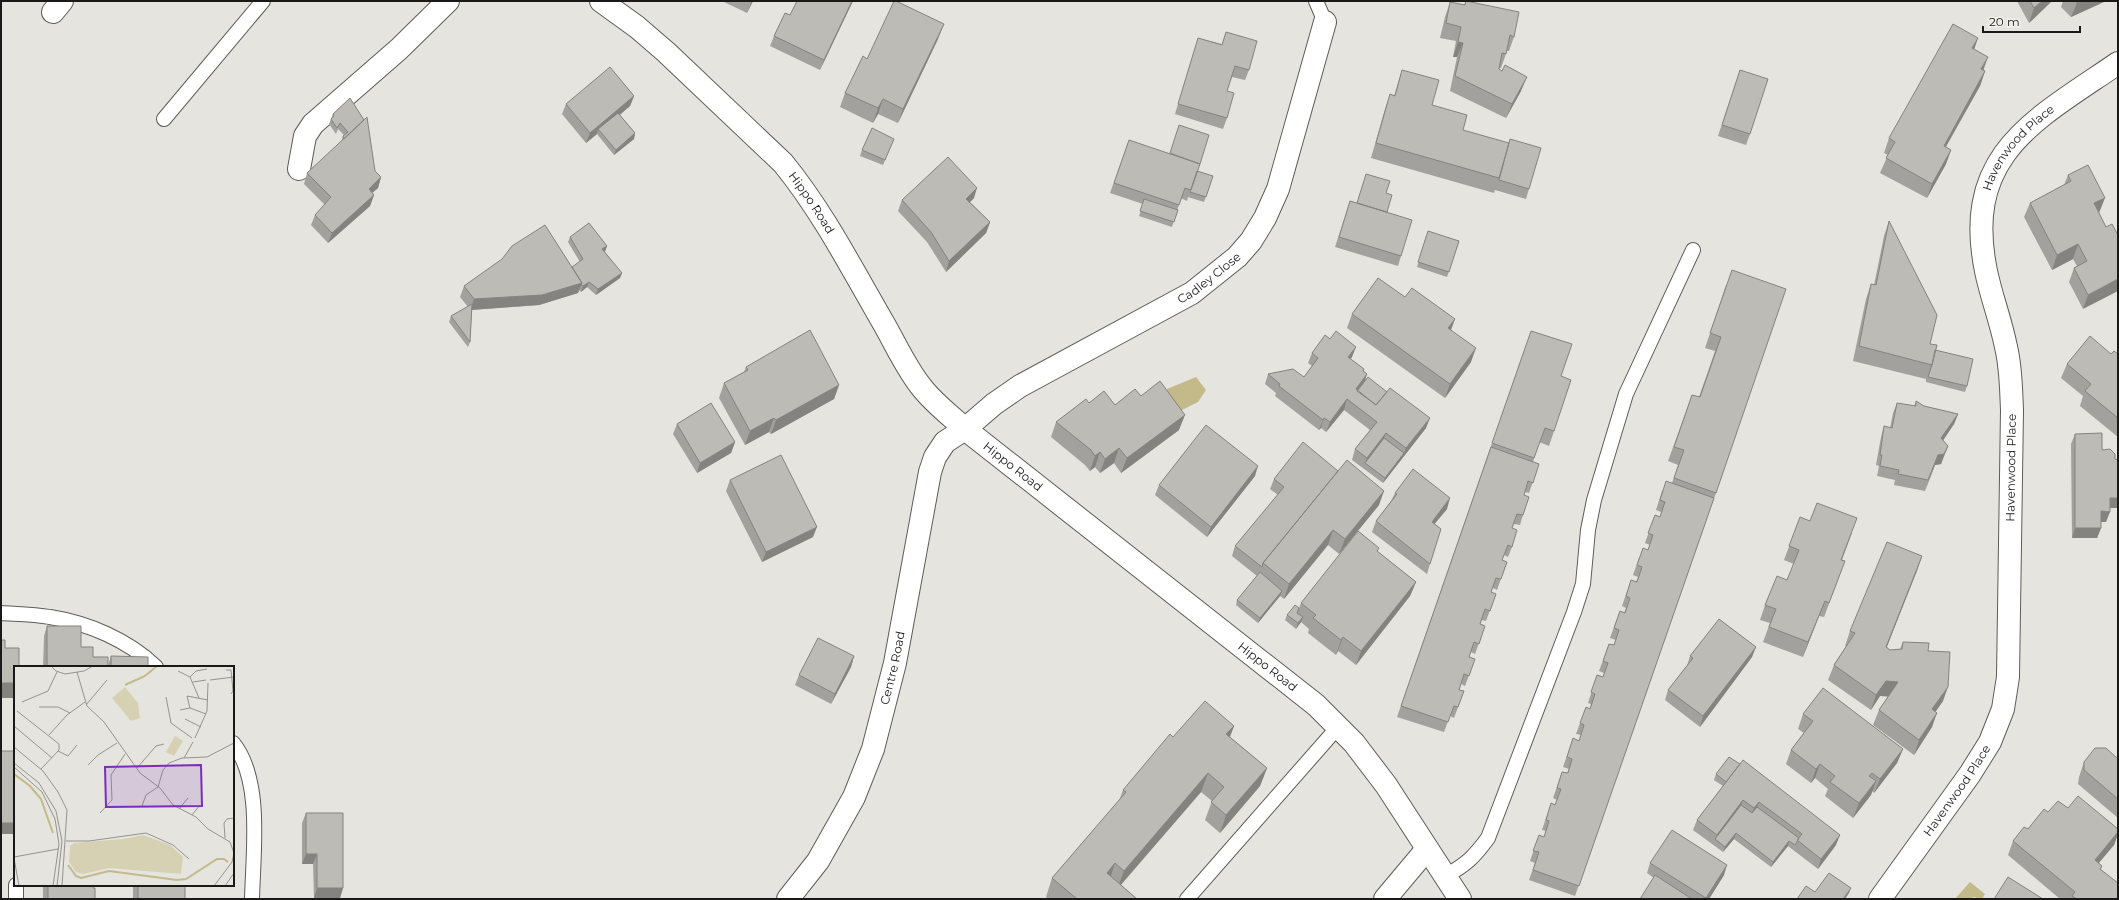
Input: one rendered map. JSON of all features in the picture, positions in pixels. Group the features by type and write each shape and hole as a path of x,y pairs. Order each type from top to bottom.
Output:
{"street":[{"path":"299,169 304,136 313,124 399,48 448,1"},
{"name":"Hippo Road","path":"601,1 666,52 783,163 800,185 843,251 922,388 931,398 965,429 1316,705 1354,743 1386,785 1460,899"},
{"name":"Cadley Close","path":"965,429 994,404 1020,386 1192,293 1237,257 1251,241 1265,218 1278,189 1325,22"},
{"name":"Havenwood Place","path":"1880,899 1970,774 1990,742 2003,709 2008,677 2012,410 2011,382 2006,347 1986,272 1980,237 1982,204 1994,169 2015,139 2050,110 2118,63"},
{"name":"Centre Road","path":"788,899 818,861 854,797 872,749 895,663 930,472 935,457 945,442 965,429"},
{"path":"1385,899 1428,849"}],"lane":[{"path":"164,119 263,1"},
{"path":"1316,1 1325,22"},
{"path":"1445,876 1464,866 1476,855 1488,838 1574,612 1583,584 1588,530 1594,500 1626,394 1693,250"},
{"path":"1,613 50,617 80,624 109,635 135,650 155,666"},
{"path":"1187,899 1338,727"},
{"path":"234,745 242,754 251,779 253,807 252,899"},
{"path":"16,886 16,899"}],"shaded area":[{"path":"1196,377 1206,390 1198,402 1178,412 1166,397 1167,389"},
{"path":"1970,882 1985,894 1982,899 1973,897 1972,899 1955,899"}],"building":[{"path":"797,1 852,1 824,60 774,36 785,13 790,15"},
{"path":"894,1 944,24 903,109 883,99 878,108 845,93 863,56 867,59"},
{"path":"1466,1 1519,12 1514,37 1510,35 1506,54 1502,53 1499,69 1502,71 1505,65 1527,77 1512,104 1455,76 1463,43 1458,42 1461,27 1446,23 1450,2 1465,5"},
{"path":"2030,1 2042,1 2034,8"},
{"path":"1953,24 1978,38 1972,48 1988,57 1981,69 1985,71 1944,146 1951,150 1932,184 1886,158 1895,142 1889,138"},
{"path":"1226,32 1257,41 1249,70 1235,66 1227,91 1234,93 1227,118 1178,104 1198,38 1222,45"},
{"path":"610,67 634,96 590,133 566,104"},
{"path":"1402,70 1439,80 1432,105 1467,115 1463,130 1509,143 1499,178 1376,143 1390,94 1395,96"},
{"path":"1740,70 1768,79 1750,134 1722,125"},
{"path":"350,98 364,120 344,139 343,136 348,132 340,123 337,128 331,119 334,116 333,114"},
{"path":"618,113 635,133 616,150 598,129"},
{"path":"367,117 375,171 381,177 369,189 374,195 332,233 315,215 331,197 307,173"},
{"path":"1179,125 1209,135 1200,164 1170,153"},
{"path":"872,128 894,139 885,160 862,150"},
{"path":"1510,139 1541,148 1529,189 1499,180"},
{"path":"1129,140 1200,164 1191,190 1185,188 1179,205 1114,183"},
{"path":"948,157 977,188 966,199 990,222 949,261 931,232 902,200"},
{"path":"2088,165 2105,198 2094,203 2106,227 2112,224 2118,235 2118,279 2088,295 2074,268 2087,261 2078,244 2057,255 2030,203 2071,181 2068,175"},
{"path":"1197,171 1213,176 1206,197 1190,192"},
{"path":"1366,174 1390,181 1386,193 1392,195 1387,212 1357,203"},
{"path":"1144,199 1178,210 1174,222 1140,211"},
{"path":"1350,201 1412,220 1401,256 1339,237"},
{"path":"1889,221 1937,315 1930,344 1937,345 1932,365 1859,346 1871,284 1876,285"},
{"path":"589,223 607,246 602,249 622,273 598,289 589,282 583,286 581,285 582,283 572,267 583,259 570,237"},
{"path":"545,225 582,283 542,295 474,299 464,286 502,259 512,246"},
{"path":"1428,231 1459,241 1449,272 1418,262"},
{"path":"1732,270 1786,289 1716,493 1674,478 1684,450 1674,447 1692,395 1700,397 1721,337 1710,333"},
{"path":"1378,278 1405,297 1412,288 1455,319 1448,328 1476,348 1450,384 1352,314"},
{"path":"472,304 470,342 451,316"},
{"path":"810,330 839,385 776,420 774,418 750,431 724,383 748,370 746,367"},
{"path":"1336,331 1356,347 1348,357 1364,369 1363,371 1367,374 1356,389 1376,405 1390,388 1430,418 1406,448 1386,433 1367,458 1355,449 1377,422 1347,399 1330,422 1324,418 1323,420 1279,386 1280,384 1268,374 1293,369 1304,377 1318,358 1312,353 1325,335 1330,339"},
{"path":"1531,331 1572,344 1561,376 1571,380 1554,431 1545,428 1534,458 1492,443"},
{"path":"2090,336 2111,354 2114,351 2118,354 2118,418 2085,391 2091,384 2067,364"},
{"path":"1935,350 1973,359 1967,386 1928,377"},
{"path":"1368,377 1387,392 1376,405 1357,391"},
{"path":"1160,381 1185,415 1127,458 1119,448 1105,459 1100,452 1095,456 1091,450 1056,422 1086,399 1089,403 1104,391 1115,405 1135,389 1141,396"},
{"path":"1916,401 1924,406 1958,414 1941,438 1948,446 1944,454 1938,455 1928,480 1898,474 1899,470 1880,466 1884,426 1892,428 1897,403 1916,406"},
{"path":"711,403 735,442 700,463 677,424"},
{"path":"1206,425 1258,466 1211,527 1159,485"},
{"path":"2102,433 2102,450 2110,449 2115,454 2115,459 2118,460 2118,498 2110,498 2110,512 2101,511 2101,528 2075,528 2075,434"},
{"path":"1384,438 1404,453 1385,478 1365,463"},
{"path":"1303,442 1338,471 1263,563 1262,567 1235,546 1284,487 1274,479"},
{"path":"1491,447 1539,464 1533,483 1528,481 1524,495 1529,497 1523,515 1517,514 1512,528 1517,530 1512,547 1508,545 1502,560 1507,562 1501,579 1496,578 1491,592 1496,594 1490,611 1485,609 1480,624 1485,626 1479,644 1474,642 1469,657 1475,659 1469,676 1464,674 1459,690 1464,691 1458,707 1454,706 1448,722 1401,706"},
{"path":"781,455 817,527 766,552 730,480"},
{"path":"1347,460 1384,491 1345,539 1333,530 1289,584 1263,563"},
{"path":"1413,469 1450,498 1432,522 1441,529 1430,564 1376,521 1397,494 1395,493"},
{"path":"1666,481 1714,498 1579,886 1533,870 1539,852 1533,851 1539,835 1544,837 1549,821 1546,820 1551,803 1555,805 1561,789 1557,788 1562,772 1568,773 1572,759 1567,757 1573,738 1579,741 1584,725 1580,723 1586,707 1590,709 1595,694 1591,692 1597,675 1603,677 1608,663 1603,661 1609,644 1614,645 1619,630 1614,628 1620,611 1625,613 1630,598 1626,596 1631,580 1637,582 1642,567 1637,565 1643,548 1648,550 1653,535 1648,533 1655,515 1660,517 1665,502 1660,500"},
{"path":"1817,503 1857,518 1841,560 1845,561 1829,603 1825,601 1808,642 1769,627 1776,609 1765,605 1777,576 1787,580 1799,550 1789,546 1800,517 1810,521"},
{"path":"1358,531 1379,548 1377,551 1416,582 1361,651 1343,637 1341,640 1313,618 1316,615 1301,603"},
{"path":"1887,542 1922,556 1886,647 1890,650 1902,649 1903,642 1929,643 1928,651 1950,652 1948,687 1932,709 1937,713 1919,740 1879,710 1898,682 1886,681 1876,695 1834,665 1855,633 1850,631"},
{"path":"1260,572 1282,591 1260,618 1237,600"},
{"path":"1295,605 1299,608 1297,613 1303,617 1298,623 1287,615"},
{"path":"1719,619 1756,647 1703,716 1668,690 1693,658 1690,656"},
{"path":"47,626 81,626 81,647 93,647 93,657 108,657 108,666 47,666"},
{"path":"818,638 854,656 835,694 799,675"},
{"path":"1,640 5,640 5,648 19,648 19,666 14,666 14,683 1,683"},
{"path":"111,656 148,657 148,666 111,666"},
{"path":"1823,688 1903,749 1880,779 1872,773 1869,776 1876,781 1859,803 1830,782 1835,776 1820,764 1816,769 1791,750 1813,721 1803,714"},
{"path":"1205,701 1234,726 1226,734 1267,768 1226,815 1211,802 1224,787 1208,773 1124,871 1115,863 1107,873 1137,899 1077,899 1052,878 1126,792 1123,790 1170,734 1173,737"},
{"path":"2095,748 2106,748 2118,759 2118,799 2084,770 2084,762"},
{"path":"1,751 14,751 14,823 1,823"},
{"path":"1729,757 1740,764 1726,782 1716,774"},
{"path":"1743,760 1840,835 1821,859 1797,840 1802,834 1759,802 1754,808 1743,800 1717,835 1697,820"},
{"path":"2078,796 2118,829 2118,832 2095,860 2102,866 2100,869 2118,883 2118,899 2077,899 2072,896 2075,892 2013,841 2024,827 2028,829 2044,809 2048,812 2058,801 2068,808"},
{"path":"1741,805 1752,813 1757,807 1799,838 1795,845 1789,841 1773,862 1736,833 1725,847 1715,839"},
{"path":"306,813 343,813 343,888 317,888 317,854 306,854"},
{"path":"1672,830 1727,865 1706,898 1650,863"},
{"path":"1829,873 1851,888 1843,899 1797,899 1806,886 1815,892"},
{"path":"1655,875 1692,899 1640,899"},
{"path":"2008,877 2043,899 1994,899"},
{"path":"48,886 93,886 93,888 95,888 95,899 48,899"},
{"path":"138,886 185,886 185,899 138,899"}]}
